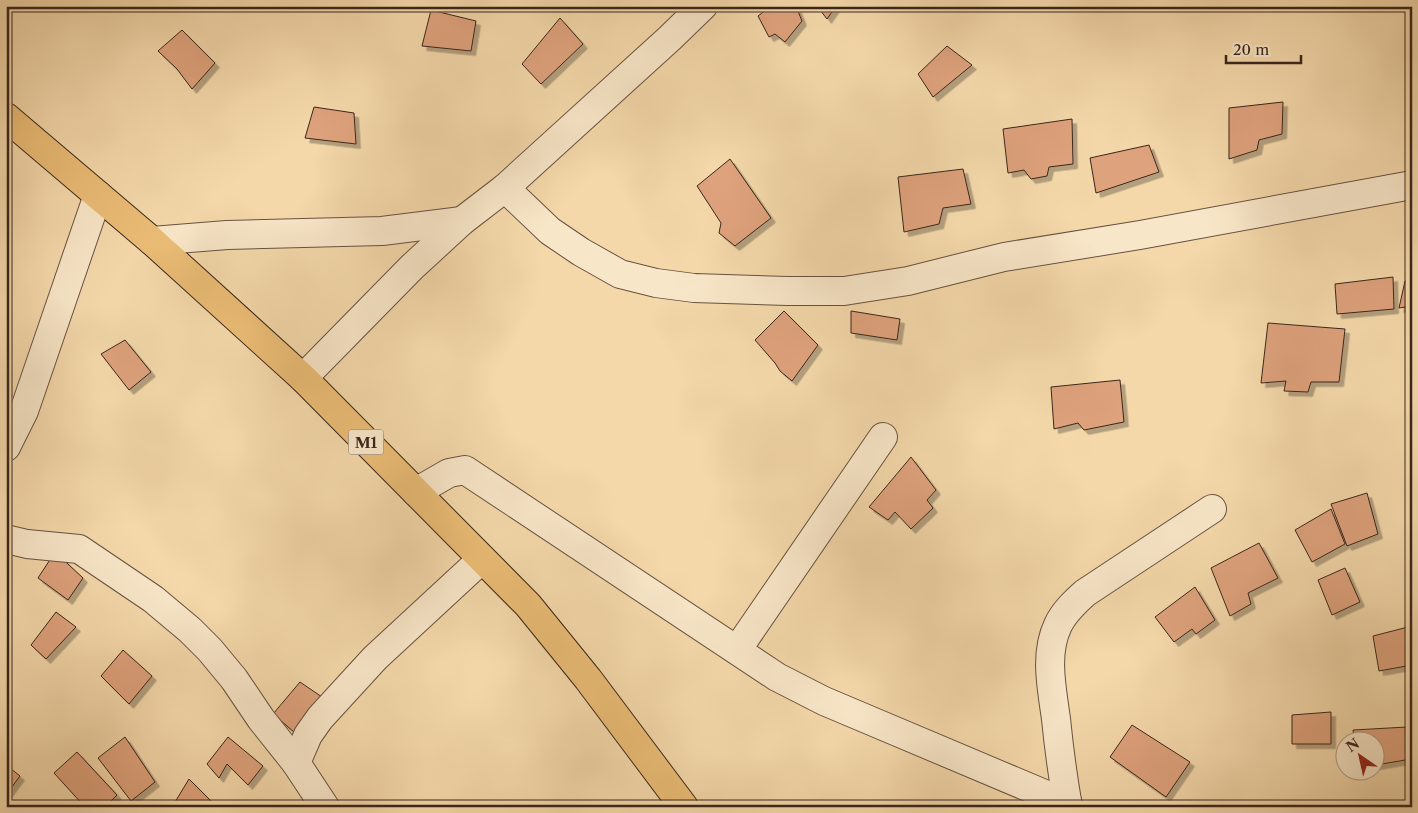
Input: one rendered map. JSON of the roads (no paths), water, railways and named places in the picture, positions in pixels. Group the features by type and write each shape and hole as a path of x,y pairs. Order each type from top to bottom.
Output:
{"main road":[{"name":"M1","path":"6,118 152,241 303,378 528,605 588,679 684,807"}],"street":[{"path":"303,378 412,267 462,221 505,188 663,45 703,6"},
{"path":"505,188 550,231 581,252 620,274 694,288 844,291 908,281 1004,257 1140,235 1412,185"},
{"path":"6,447 24,411 98,195"},
{"path":"152,241 227,236 382,231 462,221"},
{"path":"737,650 883,437"},
{"path":"416,492 449,474 465,470 778,677 824,701 1068,805"},
{"path":"1068,805 1062,776 1050,668 1053,641 1058,625 1068,610 1085,592 1212,509"},
{"path":"6,539 27,544 79,549 153,598 190,630 210,650 234,679 261,719 296,763 325,807"},
{"path":"296,763 308,735 326,711 375,658 482,559"}]}
